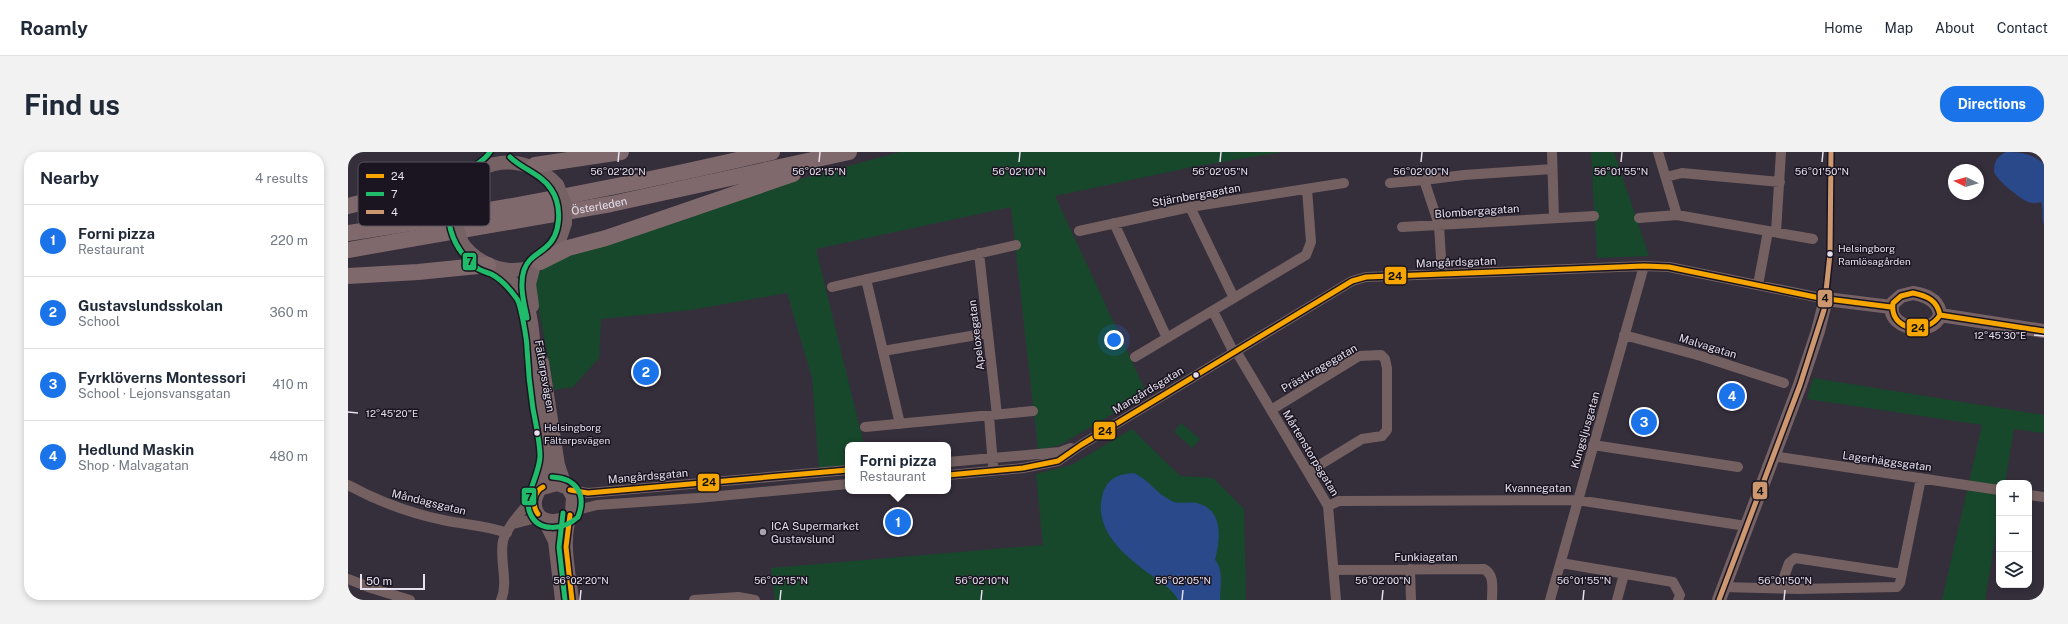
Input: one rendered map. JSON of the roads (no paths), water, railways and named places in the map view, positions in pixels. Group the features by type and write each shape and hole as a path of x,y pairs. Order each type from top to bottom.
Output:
{"main road":[{"path":"494,157 501,160 621,152"},
{"name":"Österleden","path":"490,210 606,189 772,152"},
{"name":"Österleden","path":"490,225 611,204 849,152"},
{"path":"456,226 462,243 475,258 491,267 508,271 521,270 537,264 568,248 606,238 855,152"},
{"path":"524,159 551,177 557,185 565,204 565,223 560,238 552,252 537,264"},
{"path":"348,206 358,204"},
{"name":"Österleden","path":"348,233 398,226"},
{"name":"Österleden","path":"348,250 485,226"},
{"name":"Fältarpsvägen","path":"537,264 530,276 530,295 558,465 567,488"},
{"path":"348,276 491,267"},
{"name":"Fältarpsvägen","path":"491,267 509,278 518,287 524,297 528,314 534,345 536,382 547,457 545,475 538,491"},
{"path":"1913,293 1934,301 1938,306 1940,315 1938,320 1931,326 1904,326 1897,321 1893,315 1891,307 1898,298 1905,294 1913,293"},
{"path":"1719,600 1810,358 1826,299 1891,307"},
{"path":"1940,315 2044,331"},
{"path":"553,485 567,488 573,497 572,513 567,533 565,599 555,541 535,506 538,491 553,485"},
{"path":"542,518 559,520 572,513"}],"street":[{"path":"1552,152 1554,218"},
{"path":"1658,152 1677,215"},
{"path":"1758,285 1772,232 1780,182 1782,152"},
{"path":"1390,183 1464,175 1552,170"},
{"path":"1666,177 1682,173 1780,182"},
{"path":"1424,180 1439,225 1442,274"},
{"name":"Stjärnbergagatan","path":"1079,231 1190,207 1344,183"},
{"path":"1135,358 1306,255 1311,242 1307,189"},
{"path":"1190,207 1234,298"},
{"path":"1639,218 1677,215 1813,239"},
{"name":"Blombergagatan","path":"1402,227 1594,216"},
{"path":"1114,223 1167,338"},
{"path":"832,287 1016,245"},
{"name":"Apeloxegatan","path":"979,253 988,333 993,415 994,470"},
{"name":"Mangårdsgatan","path":"951,475 1058,461 1081,445 1352,282 1366,278 1644,266 1669,267 1826,299"},
{"name":"Kungsljusgatan","path":"1550,600 1644,266"},
{"path":"866,279 900,424"},
{"path":"1213,311 1235,352"},
{"path":"883,351 988,333"},
{"name":"Malvagatan","path":"1624,335 1701,356 1784,383"},
{"name":"Mårtenstorpsgatan","path":"1235,352 1328,506 1336,600"},
{"name":"Prästkragegatan","path":"1271,410 1360,356 1381,355 1385,359 1387,368 1387,430 1382,436 1362,439 1308,472"},
{"path":"865,427 1033,412"},
{"name":"Mangårdsgatan","path":"951,462 1060,452 1081,445"},
{"path":"1593,445 1738,467"},
{"name":"Lagerhäggsgatan","path":"1772,456 1996,490"},
{"name":"Mangårdsgatan","path":"567,488 588,493 845,470"},
{"path":"1723,587 1892,589 1898,585 1902,574 1921,478"},
{"path":"572,513 597,505 698,498 845,484"},
{"name":"Måndagsgatan","path":"348,485 385,504 401,510 445,520 487,527 507,533"},
{"path":"501,600 504,590 503,546 507,533 538,491"},
{"path":"2032,495 2044,497"},
{"name":"Kvannegatan","path":"1328,506 1339,501 1577,500 1746,526"},
{"path":"513,524 542,518"},
{"path":"1780,588 1790,563 1795,558 1902,574"},
{"path":"1561,563 1673,582 1680,595 1678,600"},
{"name":"Funkiagatan","path":"1334,570 1484,568 1492,577 1492,600"},
{"path":"1410,569 1411,600"},
{"path":"1617,600 1624,574"},
{"path":"348,579 410,600"},
{"path":"694,600 738,597 755,600"}],"water":[{"path":"2006,152 2026,154 2036,158 2044,164 2044,225 2041,202 2032,203 2024,200 1996,176 1994,172 1997,160"},
{"path":"1134,473 1173,502 1200,504 1208,508 1213,513 1217,520 1219,536 1215,560 1221,573 1220,600 1178,600 1170,589 1141,568 1113,541 1106,530 1102,519 1101,506 1103,493 1111,480 1124,474"}],"place":[{"name":"Helsingborg Ramlösagården","path":"1830,254"},
{"name":"Gustavslundsskolan","path":"646,372"},
{"name":"Hedlund Maskin","path":"1732,396"},
{"name":"Fyrklöverns Montessori","path":"1644,422"},
{"name":"Helsingborg Fältarpsvägen","path":"537,433"},
{"name":"Forni pizza","path":"898,522"},
{"name":"ICA Supermarket Gustavslund","path":"763,532"}]}
